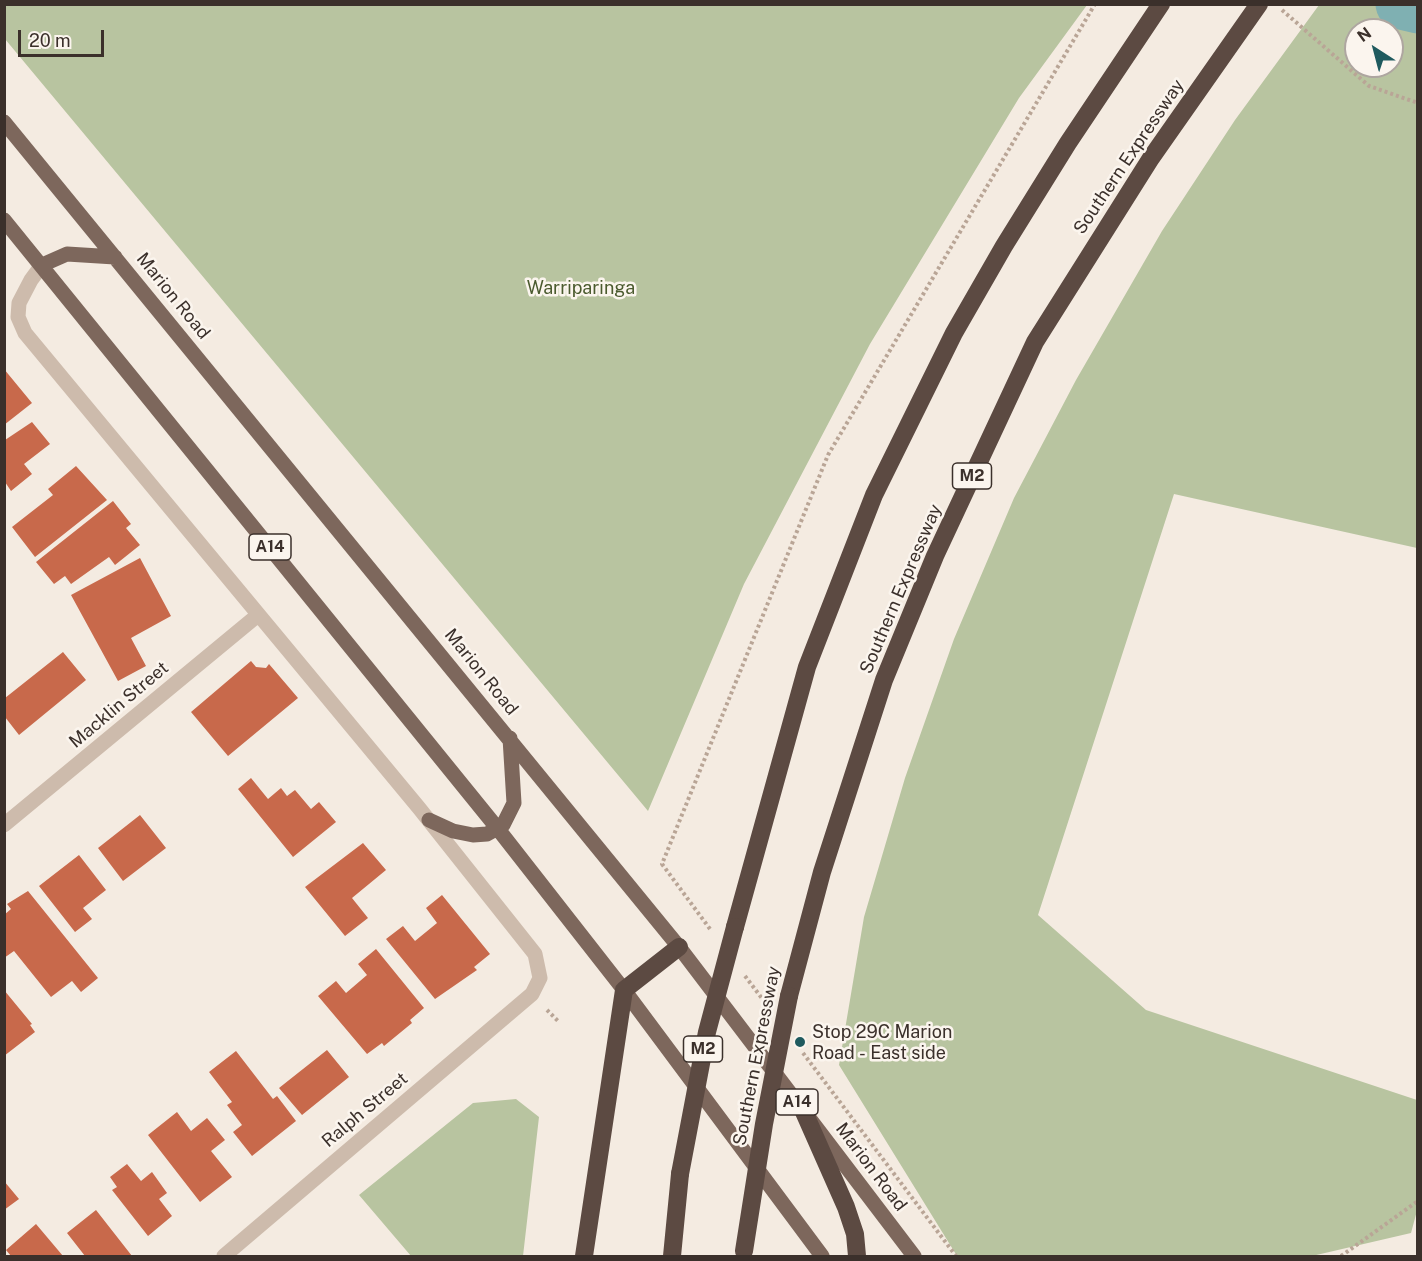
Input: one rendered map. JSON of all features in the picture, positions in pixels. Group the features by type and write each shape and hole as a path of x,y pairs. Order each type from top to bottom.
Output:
{"highway":[{"name":"M2","path":"672,1257 680,1174 706,1032 807,667 874,495 954,333 1004,246 1068,143 1161,4"},
{"name":"Southern Expressway","path":"744,1254 764,1124 789,996 822,872 885,680 935,556 1035,342 1151,158 1260,4"},
{"path":"584,1257 624,990 679,947"},
{"path":"804,1112 846,1207 855,1234 857,1257"}],"main road":[{"name":"Marion Road","path":"4,122 116,256 679,947 914,1257"},
{"name":"A14","path":"4,220 498,829 624,990 822,1257"},
{"path":"42,265 67,254 116,256"},
{"path":"429,820 466,834 487,834 498,829 507,820 514,802 510,738"}],"street":[{"path":"42,265 19,303 18,317 22,328 429,820"},
{"name":"Macklin Street","path":"4,825 258,615"},
{"name":"Ralph Street","path":"224,1257 532,994 540,978 535,954 429,820"}],"path":[{"path":"712,931 662,864 828,455 1095,4"},
{"path":"1276,4 1369,86 1418,103"},
{"path":"741,970 769,1008"},
{"path":"798,1046 956,1257"},
{"path":"1341,1257 1418,1201"}],"green space":[{"name":"Warriparinga","path":"4,5 1087,5 1019,98 870,344 744,584 648,811 5,39"},
{"path":"1319,5 1417,5 1417,548 1174,494 1038,915 1146,1010 1417,1100 1418,1207 1411,1233 1312,1256 957,1256 839,1065 864,917 905,778 954,639 1014,498 1076,380 1162,231 1235,120"},
{"path":"516,1099 539,1117 523,1256 411,1256 359,1195 473,1103"}],"building":[{"path":"4,369 32,403 4,425"},
{"path":"32,422 50,444 24,464 32,474 11,491 5,482 5,440"},
{"path":"76,466 107,500 35,557 12,527 53,495 48,489"},
{"path":"113,501 131,524 126,528 140,545 115,565 109,557 71,584 65,576 54,584 36,562"},
{"path":"140,558 171,616 131,638 146,666 118,681 71,595"},
{"path":"63,652 86,680 19,735 5,717 5,698"},
{"path":"251,661 256,667 266,668 269,664 298,698 228,756 191,712"},
{"path":"251,778 268,799 281,788 287,796 295,790 311,809 319,802 336,822 293,857 238,789"},
{"path":"140,815 166,848 123,881 98,848"},
{"path":"363,843 386,870 352,898 368,918 345,936 305,887"},
{"path":"79,855 106,890 83,908 92,919 75,932 39,886"},
{"path":"28,891 98,978 81,992 72,981 51,997 14,951 4,958 4,915 11,909 7,904"},
{"path":"442,895 490,954 474,967 477,970 435,999 386,939 403,926 415,941 437,923 426,908"},
{"path":"376,949 424,1008 410,1020 412,1023 384,1046 382,1043 367,1054 318,996 336,981 346,993 367,975 358,964"},
{"path":"4,990 32,1024 30,1025 35,1032 4,1056"},
{"path":"327,1050 349,1077 302,1115 279,1088"},
{"path":"236,1051 273,1099 277,1096 296,1121 252,1156 233,1132 242,1125 227,1105 232,1102 209,1072"},
{"path":"177,1112 191,1131 207,1118 225,1140 211,1151 232,1177 200,1202 148,1135"},
{"path":"127,1164 141,1181 152,1172 167,1193 159,1199 172,1216 148,1236 112,1190 117,1187 110,1177"},
{"path":"4,1181 19,1199 4,1210"},
{"path":"96,1210 132,1256 85,1256 67,1233"},
{"path":"36,1224 63,1256 11,1256 6,1250"}],"waterway":[{"path":"1401,4 1418,8"}],"place":[{"name":"Stop 29C Marion Road - East side","path":"800,1042"}]}
